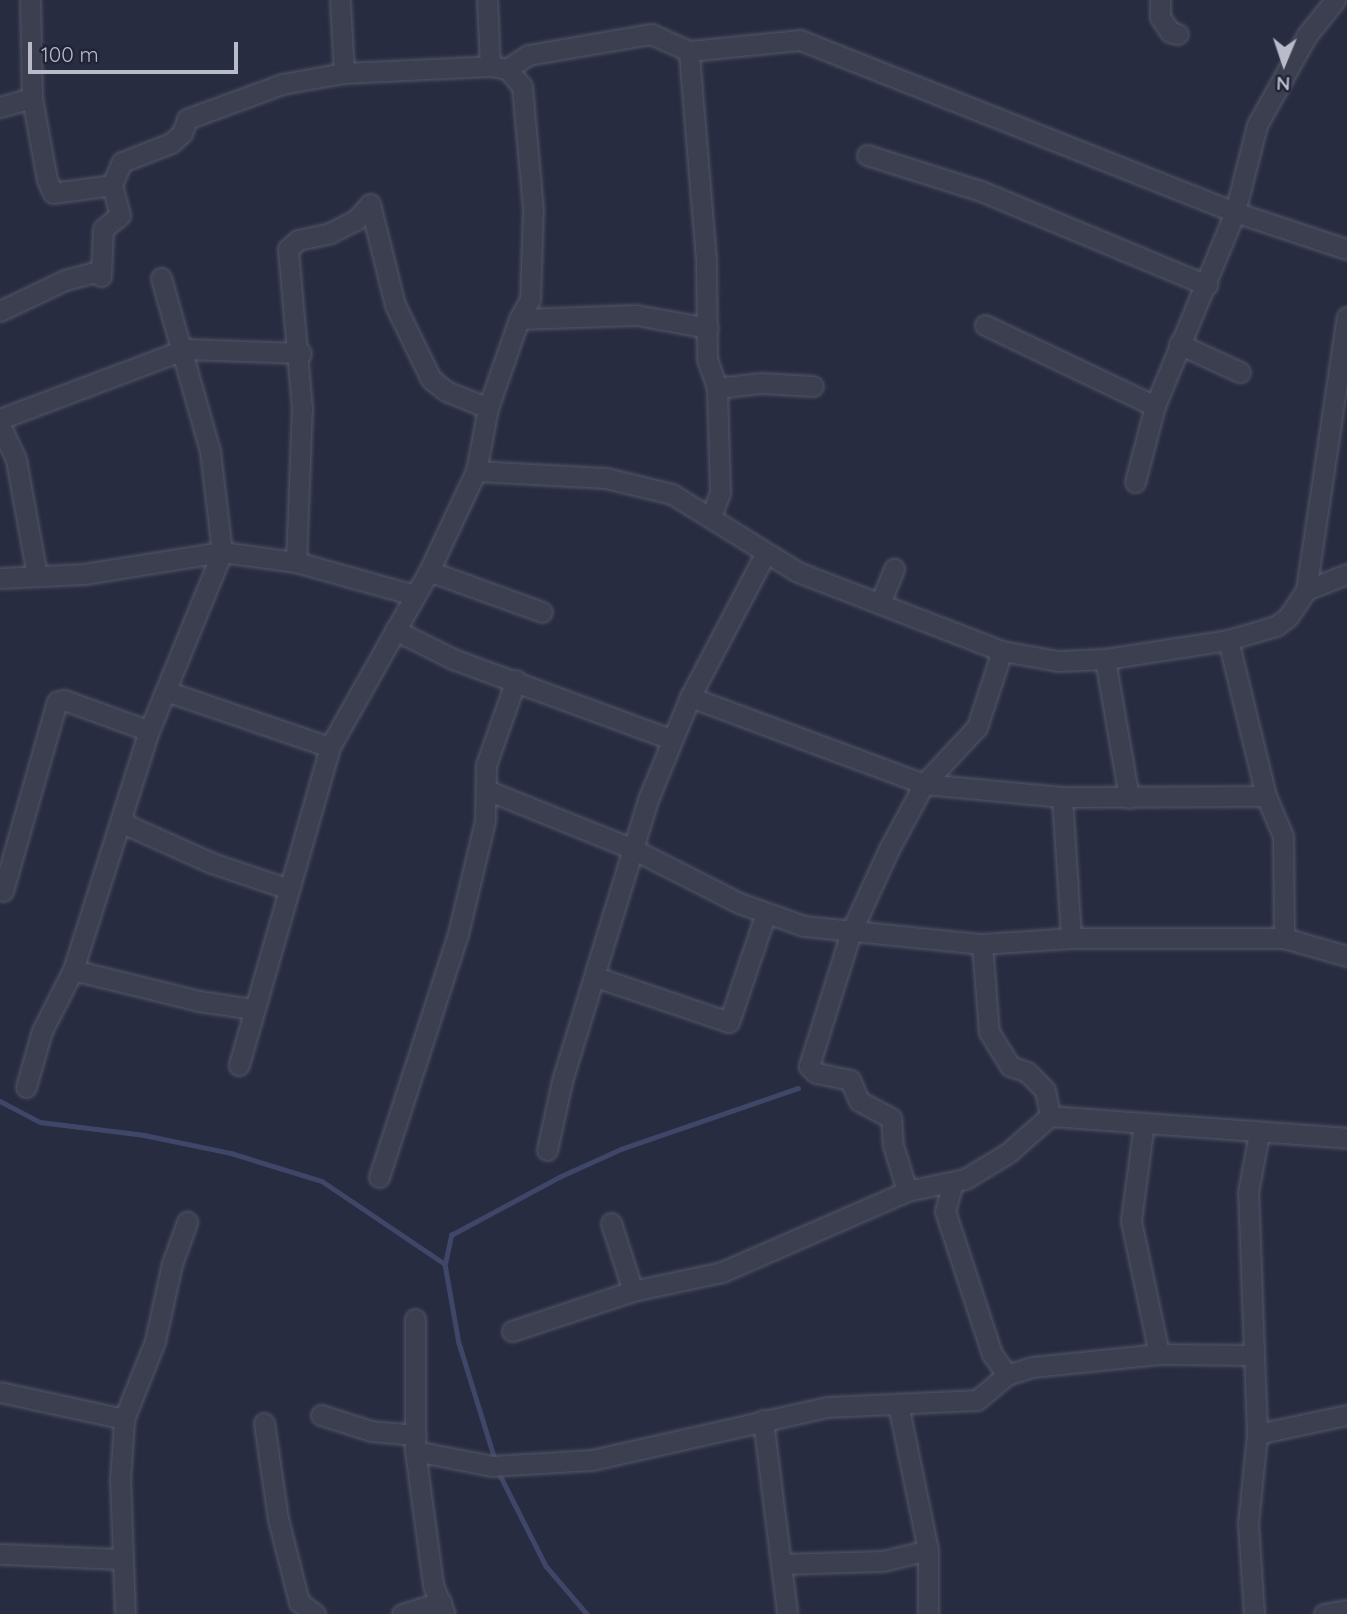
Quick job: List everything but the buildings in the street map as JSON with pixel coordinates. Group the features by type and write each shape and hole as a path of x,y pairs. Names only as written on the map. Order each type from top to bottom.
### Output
{"street":[{"path":"30,0 32,98 41,164 53,193 112,185"},
{"path":"340,0 344,73"},
{"path":"239,1065 286,888 330,747 429,571 476,471 488,408 519,319 530,299 533,209 522,86 499,68 487,0"},
{"path":"1160,0 1160,16 1170,32 1178,34"},
{"path":"1135,482 1155,406 1178,344 1207,285 1235,212 1257,125 1326,1"},
{"path":"0,311 65,280 95,272 101,276 103,229 120,215 112,185 122,162 171,143 182,133 187,119 282,84 344,73 499,68 528,55 651,34 690,51 800,40 1235,212 1347,252"},
{"path":"690,51 708,328 707,359 717,388 720,492 711,516"},
{"path":"0,107 32,98"},
{"path":"867,155 981,191 1207,285"},
{"path":"296,562 301,353 288,249 298,240 330,233 356,220 370,204 396,306 431,379 446,391 488,408"},
{"path":"26,1087 42,1031 73,970 149,731 222,552 210,451 185,349 161,278"},
{"path":"519,319 636,315 708,328"},
{"path":"476,471 606,478 672,494 711,516 765,554 799,572 881,601 910,618 1002,650 1058,661 1105,659 1228,640 1276,626 1288,617 1306,590 1347,317"},
{"path":"985,325 1155,406"},
{"path":"1178,344 1240,373"},
{"path":"0,419 185,349 301,353"},
{"path":"717,388 761,383 813,386"},
{"path":"0,425 16,460 37,575"},
{"path":"0,578 84,573 222,552 296,562 414,595"},
{"path":"547,1150 562,1081 633,849 671,739 765,554"},
{"path":"881,601 894,568"},
{"path":"429,571 542,612"},
{"path":"1306,590 1347,574"},
{"path":"395,630 453,659 671,739"},
{"path":"1228,640 1266,796 1283,836 1284,938"},
{"path":"907,1191 893,1145 891,1118 859,1101 850,1080 816,1073 809,1066 851,932 924,784 977,727 1002,650"},
{"path":"1105,659 1129,798"},
{"path":"379,1177 458,934 485,821 486,765 516,680"},
{"path":"166,691 330,747"},
{"path":"690,697 924,784 1062,797 1266,796"},
{"path":"3,891 57,702 64,700 149,731"},
{"path":"487,790 633,849 683,878 804,926 982,944 1071,938 1284,938 1347,956"},
{"path":"1062,797 1071,938"},
{"path":"123,819 127,825 212,863 286,888"},
{"path":"596,977 729,1022 766,913"},
{"path":"982,944 989,1032 1010,1066 1027,1072 1045,1090 1050,1116"},
{"path":"73,970 199,1001 253,1009"},
{"path":"512,1331 633,1291 722,1272 907,1191 953,1183 1008,1153 1050,1116 1259,1134 1347,1138"},
{"path":"1144,1123 1131,1221 1159,1354"},
{"path":"1254,1614 1248,1522 1257,1434 1248,1192 1259,1134"},
{"path":"953,1183 944,1211 992,1354 1007,1375"},
{"path":"125,1614 121,1559 124,1419 155,1341 172,1264 187,1222"},
{"path":"611,1223 633,1291"},
{"path":"402,1614 443,1608 433,1585 416,1443 415,1319"},
{"path":"321,1415 499,1465 592,1460 828,1407 977,1400 1007,1375 1032,1367 1159,1354 1252,1355"},
{"path":"0,1392 124,1419"},
{"path":"898,1404 928,1550 928,1614"},
{"path":"1257,1434 1347,1415"},
{"path":"763,1420 787,1614"},
{"path":"264,1423 278,1518 296,1608 315,1614"},
{"path":"782,1564 883,1561 928,1550"},
{"path":"0,1554 121,1559"},
{"path":"1324,1614 1347,1610"}],"waterway":[{"path":"445,1264 451,1235 559,1177 621,1149 798,1088"},
{"path":"0,1101 40,1122 144,1135 231,1153 322,1181 445,1264 459,1343 495,1459"},
{"path":"498,1471 546,1566 587,1614"}]}
